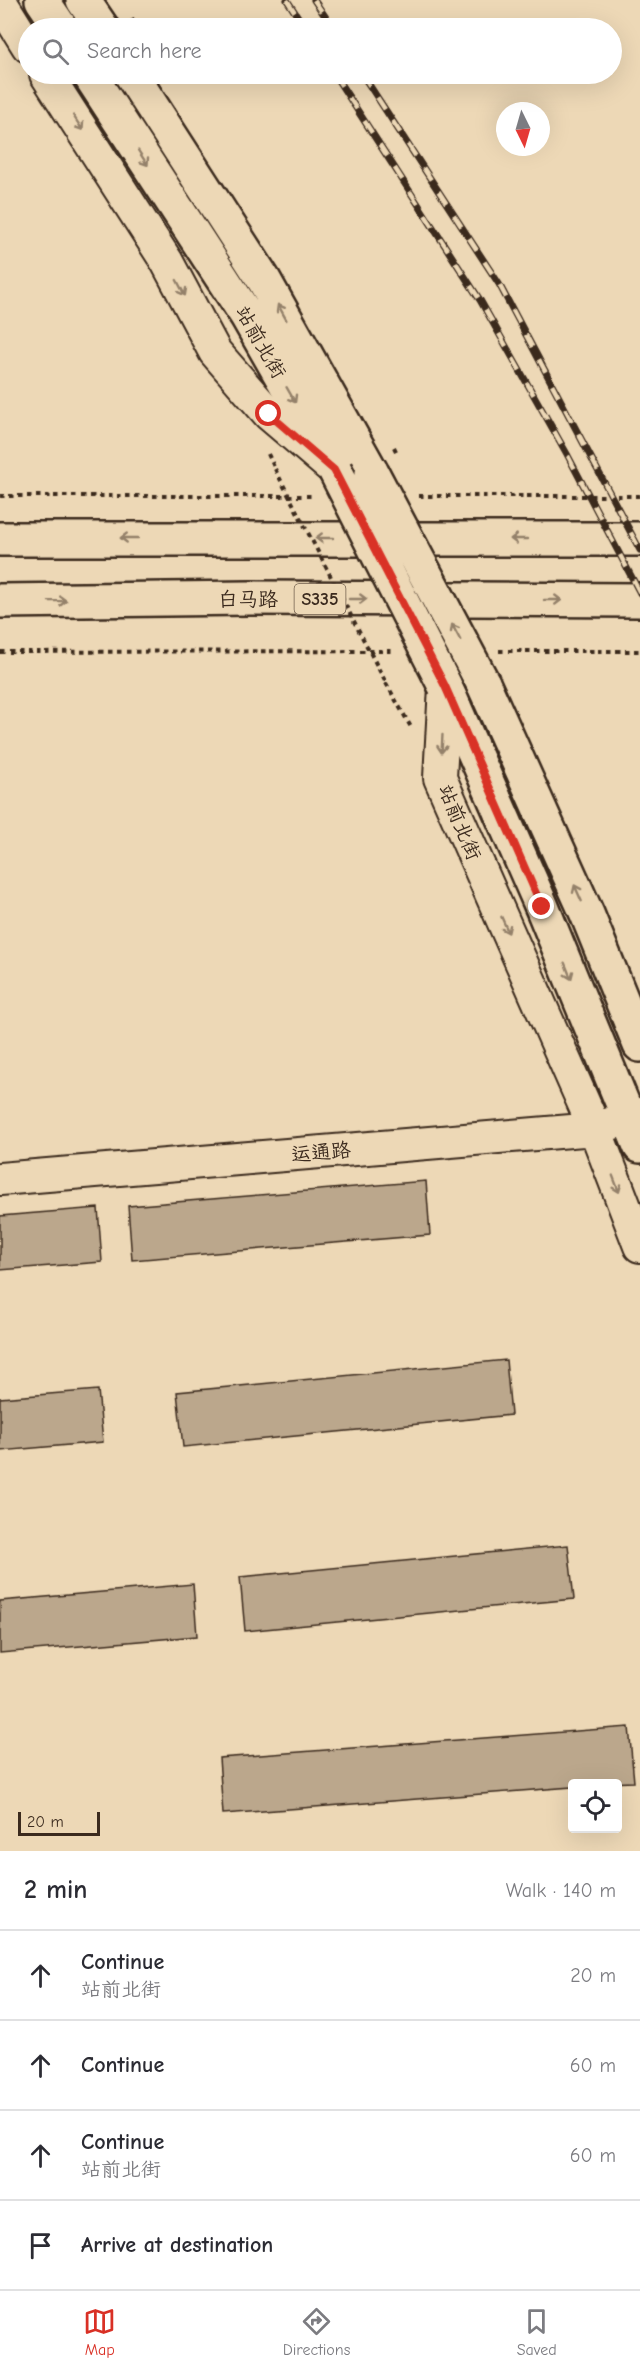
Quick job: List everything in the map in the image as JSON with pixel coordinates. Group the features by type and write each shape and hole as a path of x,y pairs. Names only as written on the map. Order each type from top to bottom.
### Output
{"main road":[{"path":"42,0 54,18"},
{"path":"84,0 96,18"},
{"name":"站前北街","path":"96,84 247,316 334,470"},
{"name":"站前北街","path":"137,84 264,280 372,473 483,683 587,914 640,1045"},
{"path":"334,470 445,686"},
{"path":"0,539 640,539"},
{"name":"白马路","path":"0,601 250,598 640,600"},
{"name":"站前北街","path":"445,686 636,1126"}],"street":[{"path":"0,1 18,30"},
{"name":"站前北街","path":"52,84 167,262 215,352 269,414 334,470"},
{"name":"站前北街","path":"445,686 440,778 595,1129 640,1246"},
{"name":"运通路","path":"0,1179 636,1126"}],"path":[{"path":"275,469 386,683"},
{"path":"0,652 401,651"},
{"path":"496,651 640,651"}],"building":[{"path":"426,1181 430,1235 132,1260 128,1206"},
{"path":"98,1208 102,1262 0,1270 0,1216"},
{"path":"506,1360 511,1415 183,1447 177,1392"},
{"path":"98,1390 103,1442 0,1451 0,1398"},
{"path":"568,1545 574,1599 245,1631 240,1577"},
{"path":"193,1584 197,1636 0,1653 0,1601"},
{"path":"629,1727 634,1782 622,1782 622,1779 568,1779 568,1787 223,1814 219,1758"}],"railway":[{"path":"287,0 299,18"},
{"path":"314,0 326,18"},
{"path":"340,84 480,300 567,454 640,593"},
{"path":"369,84 499,284 640,550"}],"route":[{"path":"269,414 334,470 445,686 542,907"}]}
